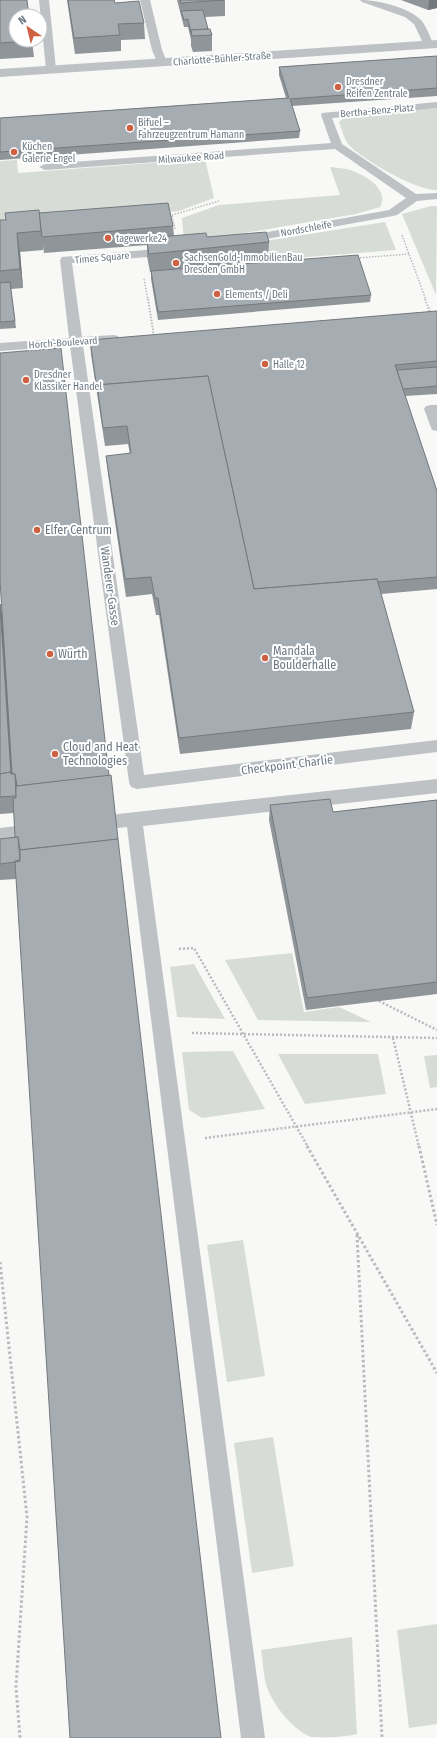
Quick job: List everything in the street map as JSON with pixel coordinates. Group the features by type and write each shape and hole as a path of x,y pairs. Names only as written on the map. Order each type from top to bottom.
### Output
{"street":[{"name":"Charlotte-Bühler-Straße","path":"2,74 50,69 433,44"}],"lane":[{"path":"44,0 50,69"},
{"path":"145,0 157,50 162,62"},
{"path":"365,0 409,15 418,23 433,44"},
{"name":"Bertha-Benz-Platz","path":"337,146 326,115 437,105"},
{"path":"337,146 414,198"},
{"name":"Milwaukee Road","path":"45,167 337,146"},
{"name":"Nordschleife","path":"232,242 392,213 414,198 437,196"},
{"name":"Times Square","path":"76,342 66,260 175,252"},
{"name":"Horch-Boulevard","path":"0,347 154,336"},
{"name":"Wanderer-Gasse","path":"76,342 137,782"},
{"path":"437,409 431,409 437,427"},
{"name":"Checkpoint Charlie","path":"137,782 437,746"},
{"path":"254,1738 161,1032 126,821 437,786"}],"path":[{"path":"164,216 172,216 219,201"},
{"path":"140,254 154,336"},
{"path":"354,258 409,254 430,312"},
{"path":"194,948 437,1373"},
{"path":"379,1001 437,1030"},
{"path":"161,1032 437,1038"},
{"path":"393,1038 437,1225"},
{"path":"176,1141 437,1109"},
{"path":"357,1234 382,1738"},
{"path":"0,1262 27,1517 16,1687 20,1738"}],"shaded area":[{"path":"437,108 437,190 417,186 379,167 367,159 348,144 343,135 339,122 348,115"},
{"path":"205,159 214,198 179,211 122,217 0,240 0,161 17,160 18,173"},
{"path":"330,167 350,170 369,179 382,194 380,207 356,214 204,240 184,242 182,218 219,205 340,195"},
{"path":"431,206 437,206 436,295 402,214"},
{"path":"385,222 396,250 271,260 267,248 208,250"},
{"path":"292,953 304,1012 339,1007 371,1022 258,1020 225,960"},
{"path":"194,964 225,1019 177,1017 170,967"},
{"path":"233,1051 265,1109 202,1118 189,1110 182,1052"},
{"path":"278,1054 378,1054 386,1094 305,1104"},
{"path":"437,1055 437,1087 430,1088 424,1056"},
{"path":"243,1240 265,1376 227,1382 207,1245"},
{"path":"273,1437 294,1566 252,1573 234,1443"},
{"path":"437,1624 437,1724 409,1728 397,1630"},
{"path":"352,1637 357,1734 334,1737 311,1737 290,1722 273,1699 265,1680 261,1650"}],"building":[{"path":"0,0 27,0 28,8 8,8 8,42 0,43"},
{"path":"68,0 114,0 115,3 139,1 144,23 118,24 120,35 74,38"},
{"path":"180,0 224,0 181,3"},
{"path":"203,10 208,29 191,30 191,33 188,19 184,20 181,11"},
{"path":"210,29 212,35 192,36 191,30"},
{"path":"437,56 437,88 290,99 300,131 0,152 0,118 289,98 279,67"},
{"path":"168,203 173,226 42,237 39,213"},
{"path":"39,210 41,231 17,233 20,269 0,271 0,220 6,220 5,213"},
{"path":"266,232 269,242 149,254 146,238 206,233 207,237"},
{"path":"358,255 371,295 158,312 151,271"},
{"path":"10,282 15,321 0,322 0,283"},
{"path":"437,311 437,361 395,365 437,491 437,577 378,582 377,579 254,589 208,376 97,385 97,390 90,340"},
{"path":"61,348 109,776 17,786 15,774 12,774 0,580 0,353"},
{"path":"437,367 437,386 403,389 397,370"},
{"path":"208,376 254,589 377,579 414,712 179,738 158,598 155,598 151,577 125,579 106,456 131,453 127,426 103,428 97,385"},
{"path":"0,604 11,774 10,772 0,774"},
{"path":"10,772 11,774 15,774 16,796 0,797 0,774"},
{"path":"111,775 118,839 20,850 18,837 15,837 13,798 16,798 16,786"},
{"path":"330,799 333,812 437,800 437,982 307,998 270,805"},
{"path":"18,837 20,860 0,864 0,839"},
{"path":"118,839 221,1738 70,1738 15,862 20,861 20,850"}],"place":[{"name":"Dresdner Reifen Zentrale","path":"338,87"},
{"name":"Bifuel – Fahrzeugzentrum Hamann","path":"130,128"},
{"name":"Küchen Galerie Engel","path":"14,152"},
{"name":"tagewerke24","path":"108,238"},
{"name":"SachsenGold-ImmobilienBau Dresden GmbH","path":"176,263"},
{"name":"Elements / Deli","path":"217,294"},
{"name":"Halle 12","path":"265,364"},
{"name":"Dresdner Klassiker Handel","path":"26,380"},
{"name":"Elfer Centrum","path":"37,530"},
{"name":"Würth","path":"50,654"},
{"name":"Mandala Boulderhalle","path":"265,658"},
{"name":"Cloud and Heat Technologies","path":"55,754"}]}
